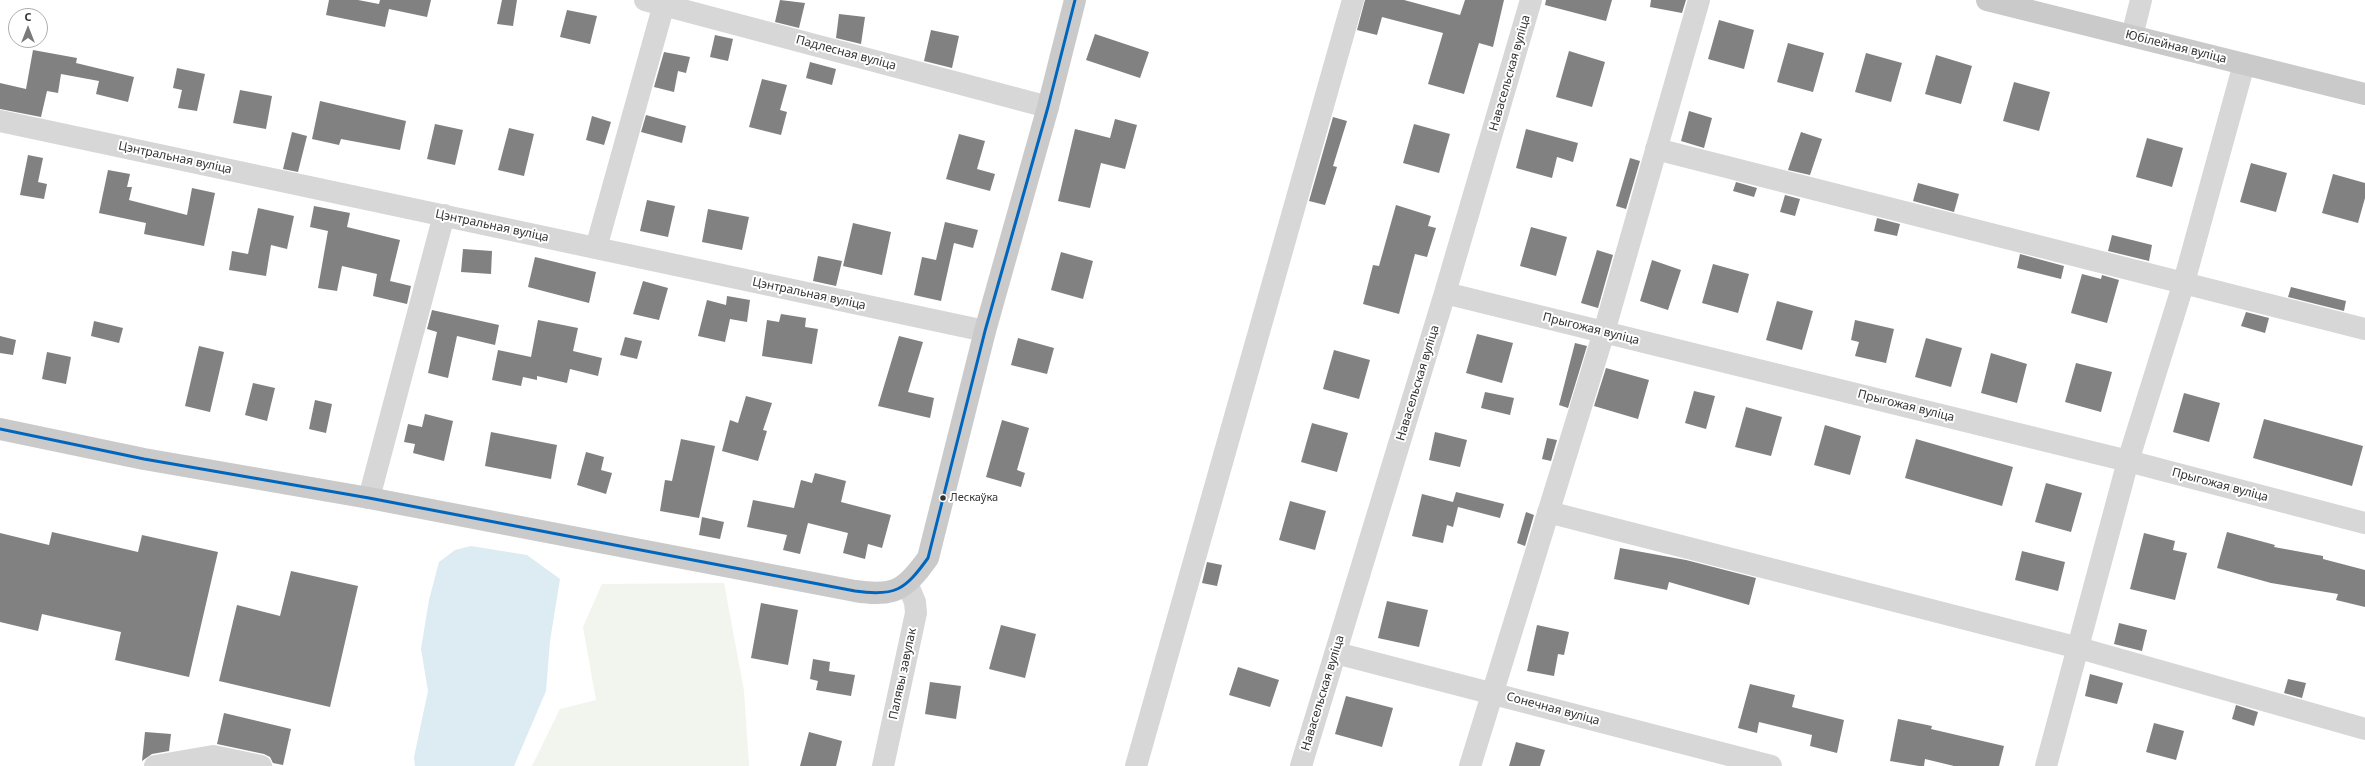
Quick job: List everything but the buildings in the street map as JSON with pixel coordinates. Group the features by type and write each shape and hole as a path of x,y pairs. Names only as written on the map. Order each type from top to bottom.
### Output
{"main road":[{"path":"0,429 144,459 369,498 862,592 877,594 899,589 913,578 928,558 985,331 1048,107 1075,0"},
{"name":"Юбілейная вуліца","path":"1986,0 2365,94"}],"street":[{"path":"1136,766 1353,0"},
{"name":"Навасельская вуліца","path":"1301,766 1445,293 1531,0"},
{"path":"1470,766 1491,693 1604,332 1699,0"},
{"path":"2132,36 2141,0"},
{"name":"Падлесная вуліца","path":"654,2 1048,107"},
{"path":"596,248 654,2"},
{"path":"2046,766 2079,648 2128,461 2184,282 2244,64"},
{"name":"Цэнтральная вуліца","path":"0,121 985,331"},
{"path":"1656,149 2365,329"},
{"path":"369,498 444,216"},
{"name":"Прыгожая вуліца","path":"1445,293 2128,461 2365,523"},
{"path":"1548,512 2079,648 2365,729"},
{"name":"Палявы завулак","path":"883,766 916,613 915,602 907,583"},
{"name":"Сонечная вуліца","path":"1336,653 1771,766"},
{"path":"155,766 213,756 261,766"}],"shaded area":[{"path":"471,546 527,555 560,579 550,641 546,691 514,766 415,766 414,757 428,691 421,649 429,600 439,562 455,550"},
{"path":"724,583 744,691 749,766 532,766 560,709 596,700 583,627 602,584"}],"transit line":[{"path":"0,429 144,459 369,498 855,591 880,593 898,589 913,578 928,558 985,331 1048,107 1075,0"}],"place":[{"name":"Лескаўка","path":"943,498"}]}
